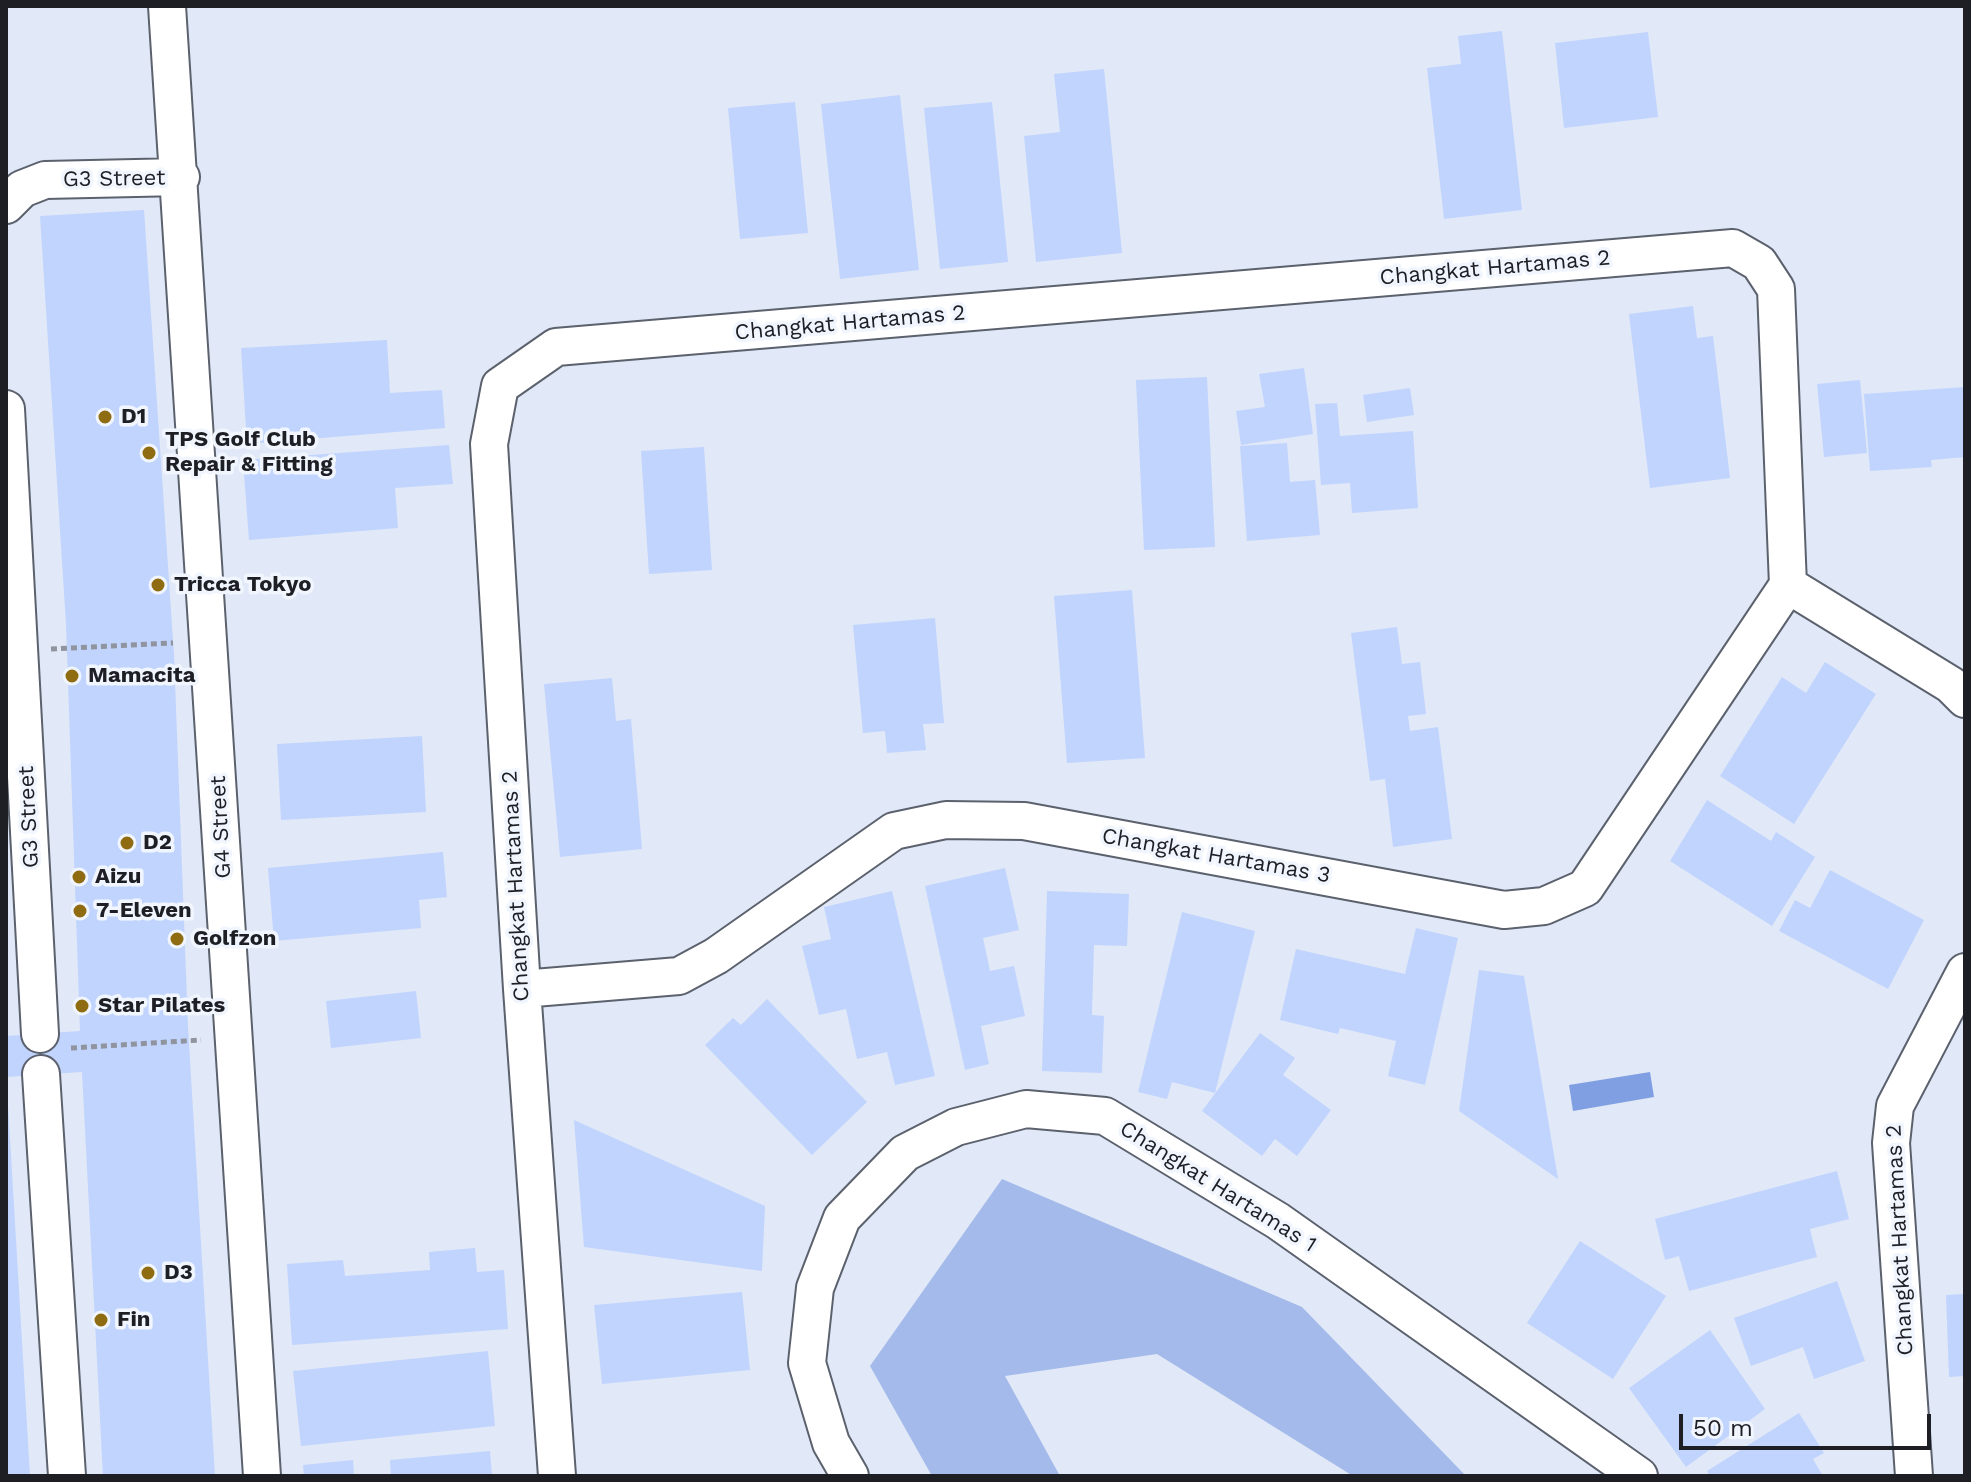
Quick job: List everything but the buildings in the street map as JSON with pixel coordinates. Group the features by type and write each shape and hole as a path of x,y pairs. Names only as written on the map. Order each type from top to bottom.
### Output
{"street":[{"name":"G4 Street","path":"164,13 181,177 262,1476"},
{"name":"G3 Street","path":"6,205 22,189 45,180 181,177"},
{"name":"Changkat Hartamas 2","path":"557,1476 522,989 489,444 500,386 556,347 1733,248 1759,263 1776,289 1788,585"},
{"name":"G3 Street","path":"6,409 40,1034"},
{"path":"1788,585 1951,685 1965,699"},
{"name":"Changkat Hartamas 3","path":"522,989 679,976 716,956 894,831 946,820 1024,821 1504,910 1544,906 1585,888 1788,585"},
{"name":"Changkat Hartamas 2","path":"1914,1476 1891,1143 1895,1106 1965,972"},
{"path":"41,1074 67,1476"},
{"name":"Changkat Hartamas 1","path":"850,1476 831,1443 807,1363 815,1288 842,1218 905,1153 956,1127 1026,1109 1105,1116 1278,1221 1639,1476"}],"path":[{"path":"76,648 161,644"},
{"path":"77,1048 182,1041"}],"shaded area":[{"path":"1650,1072 1654,1097 1573,1111 1569,1085"},
{"path":"1002,1179 1302,1307 1466,1476 1353,1476 1157,1354 1005,1376 1060,1476 932,1476 870,1366"}],"place":[{"name":"D1","path":"105,417"},
{"name":"TPS Golf Club Repair & Fitting","path":"149,453"},
{"name":"Tricca Tokyo","path":"158,585"},
{"name":"Mamacita","path":"72,676"},
{"name":"D2","path":"127,843"},
{"name":"Aizu","path":"79,877"},
{"name":"7-Eleven","path":"80,911"},
{"name":"Golfzon","path":"177,939"},
{"name":"Star Pilates","path":"82,1006"},
{"name":"D3","path":"148,1273"},
{"name":"Fin","path":"101,1320"}]}
